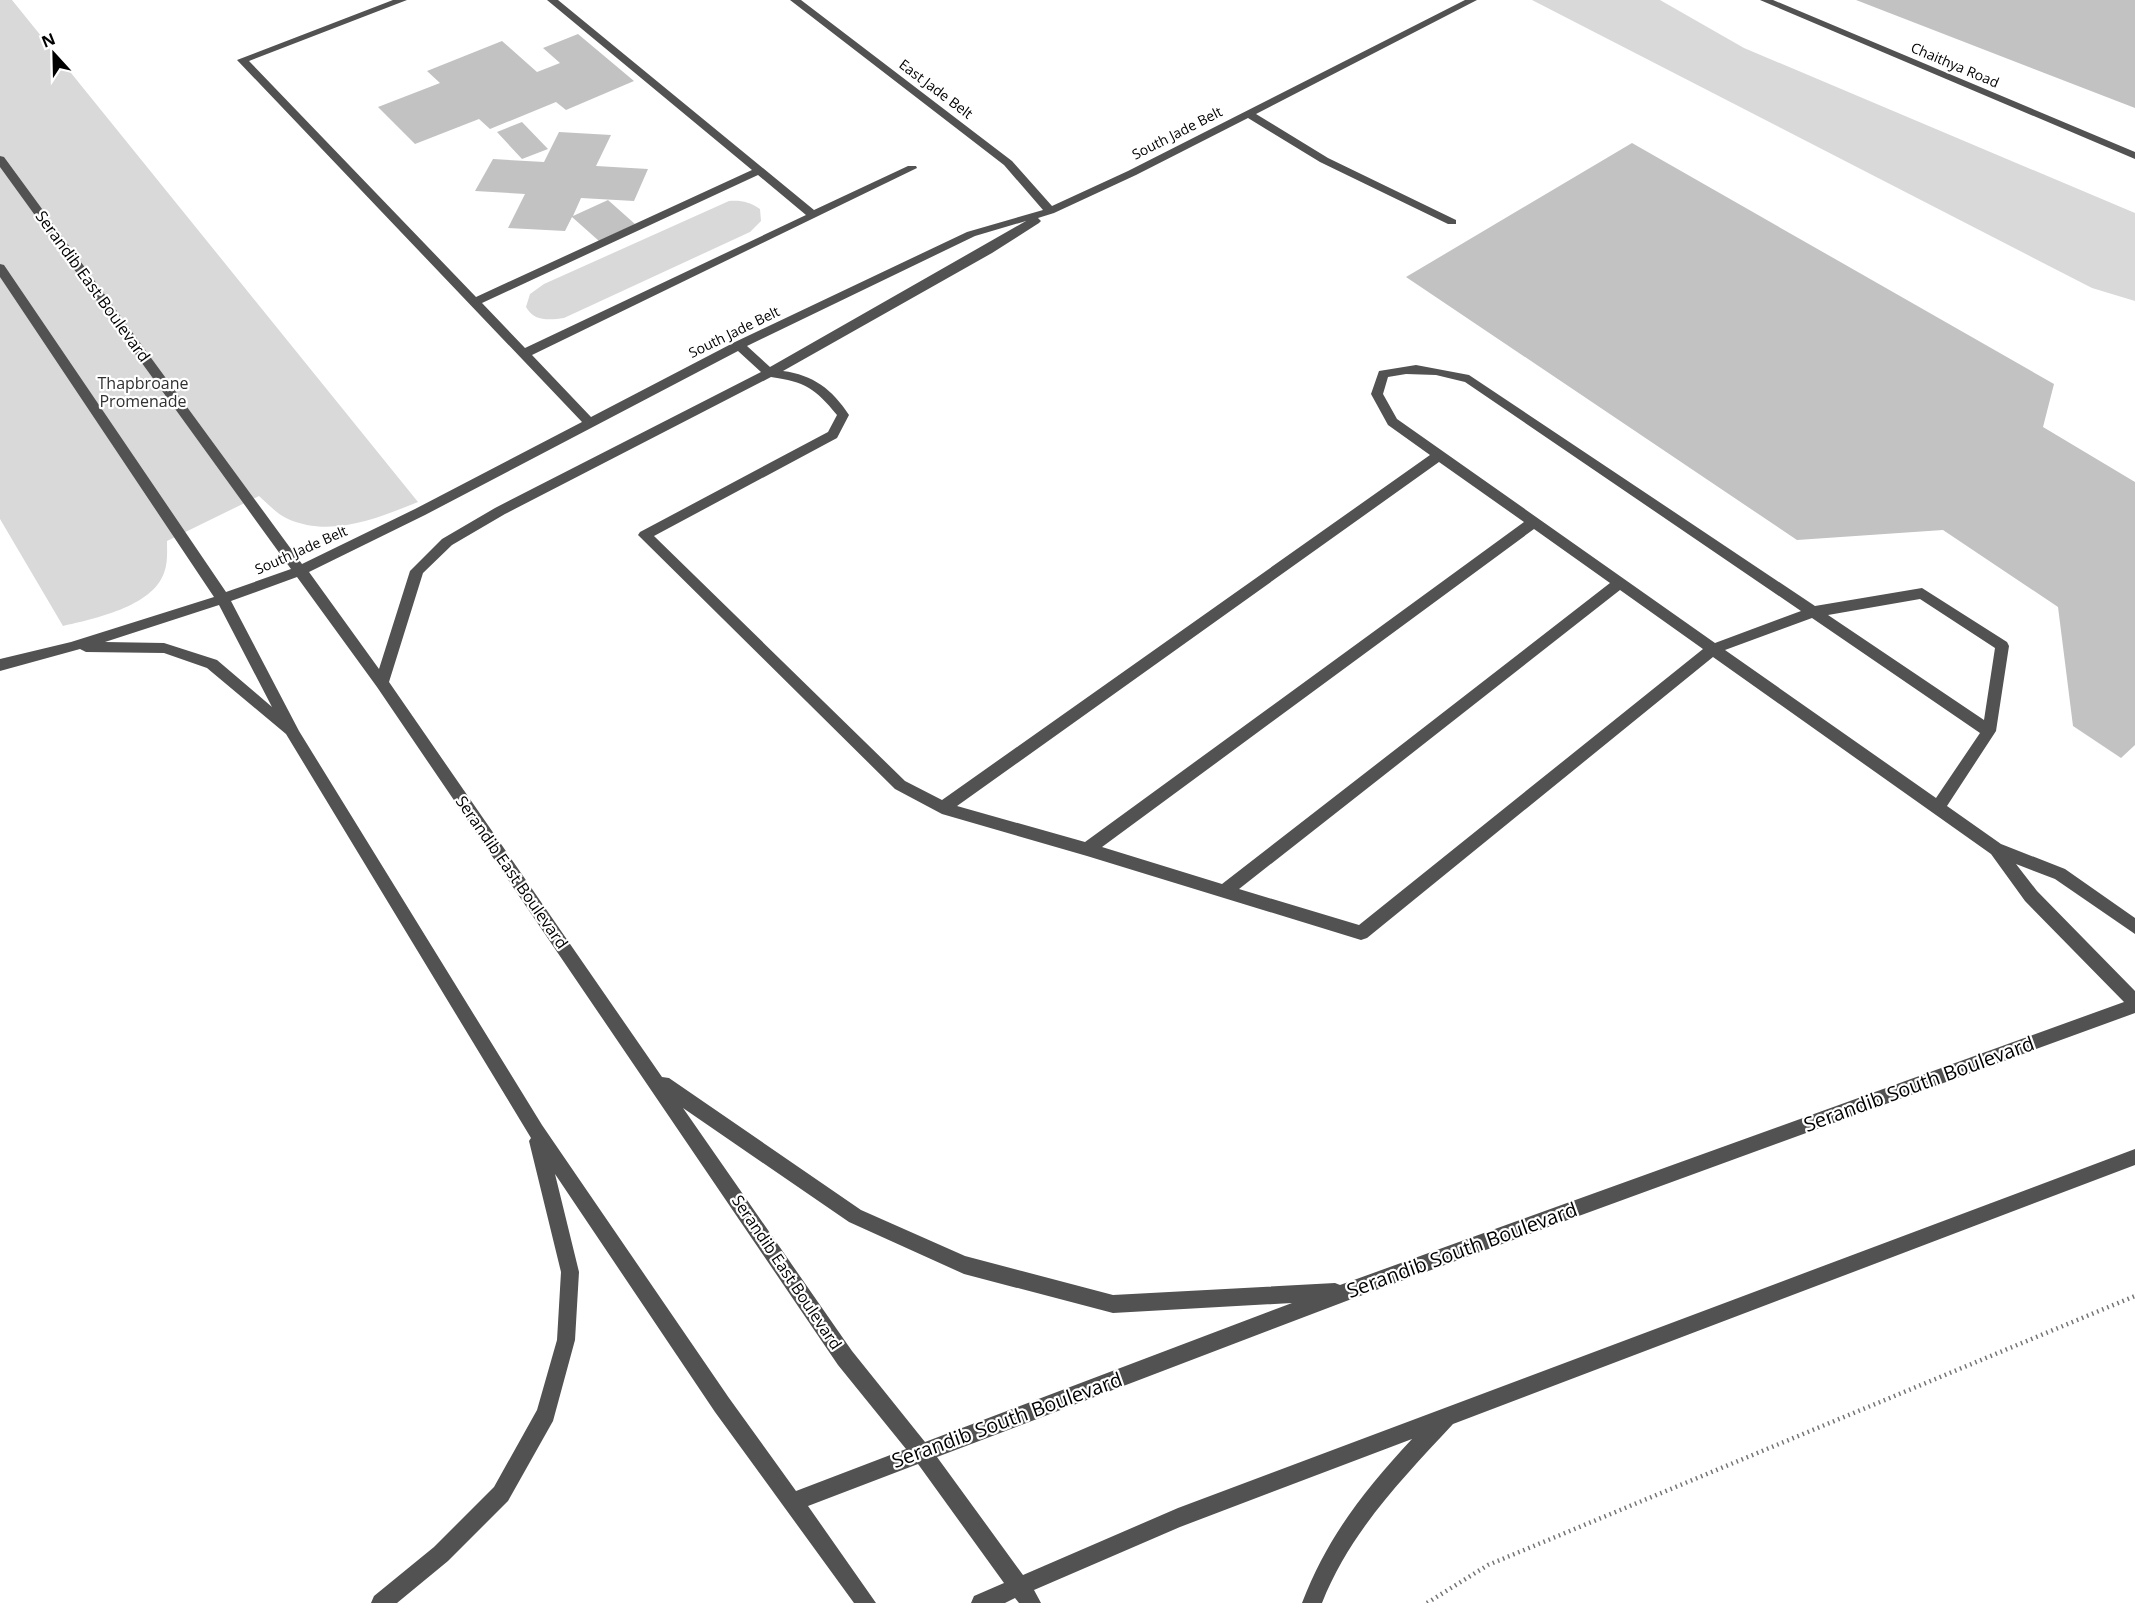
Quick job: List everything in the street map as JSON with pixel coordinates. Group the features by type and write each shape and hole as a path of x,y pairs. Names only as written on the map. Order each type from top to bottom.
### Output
{"street":[{"path":"402,0 242,60 589,422"},
{"path":"552,0 813,215"},
{"name":"East Jade Belt","path":"795,0 1008,163 1050,211"},
{"name":"South Jade Belt","path":"0,665 71,647 223,599 299,571 420,512 739,345 971,234 1050,211 1249,114 1472,0"},
{"name":"Chaithya Road","path":"1765,0 2135,156"},
{"path":"1249,114 1324,160 1452,222"},
{"name":"Serandib East Boulevard","path":"0,159 382,683 845,1358 921,1452 1025,1595"},
{"path":"524,354 912,168"},
{"path":"474,302 759,171"},
{"path":"382,683 417,571 447,542 500,511 769,373 988,250 1050,211"},
{"path":"0,268 223,599 294,735 536,1131 722,1405 866,1603"},
{"path":"739,345 769,373 800,376 823,390 843,415 833,435 645,535 900,785 942,808 1087,849 1360,933 1713,649 1813,612 1922,593 2002,646 1989,731 1938,808"},
{"path":"1989,731 1469,379 1436,370 1408,368 1383,374 1377,394 1392,422 1996,849 2061,874 2135,927"},
{"path":"942,808 982,782 1440,455"},
{"path":"1087,849 1533,522"},
{"path":"1223,892 1620,583"},
{"path":"71,647 164,648 212,664 294,735"},
{"path":"1996,849 2031,896 2135,1004"},
{"name":"Serandib South Boulevard","path":"793,1502 1349,1291 2135,1004"},
{"path":"655,1079 855,1216 964,1266 1113,1304 1349,1291"},
{"path":"381,1603 441,1554 501,1494 546,1414 566,1340 570,1272 536,1131"},
{"path":"981,1603 1025,1595 1178,1518 2135,1157"},
{"path":"1312,1603 1321,1577 1371,1497 1448,1415"}],"path":[{"path":"1427,1603 1488,1565 2135,1296"}],"green space":[{"name":"Thapbroane Promenade","path":"0,0 12,0 418,502 354,524 321,527 288,519 276,512 259,496 167,541 167,561 164,573 157,585 135,603 90,620 63,626 0,519"},
{"path":"1532,0 1660,0 1744,48 2135,213 2135,301 2092,288"},
{"path":"729,201 745,202 760,209 761,221 750,232 564,318 538,318 526,307 530,294 544,284"}],"building":[{"path":"1856,0 2135,0 2135,108"},
{"path":"578,34 634,81 566,110 556,102 490,129 479,119 415,144 378,107 440,83 427,71 502,41 537,72 560,63 543,48"},
{"path":"522,122 548,149 522,159 497,132"},
{"path":"559,132 611,135 596,166 648,169 634,201 581,198 573,216 608,200 635,224 599,241 572,217 565,231 508,228 525,194 475,191 493,159 544,162"},
{"path":"1632,143 2054,384 2043,427 2135,482 2135,745 2121,758 2073,726 2058,607 1943,530 1797,540 1406,277"}]}
